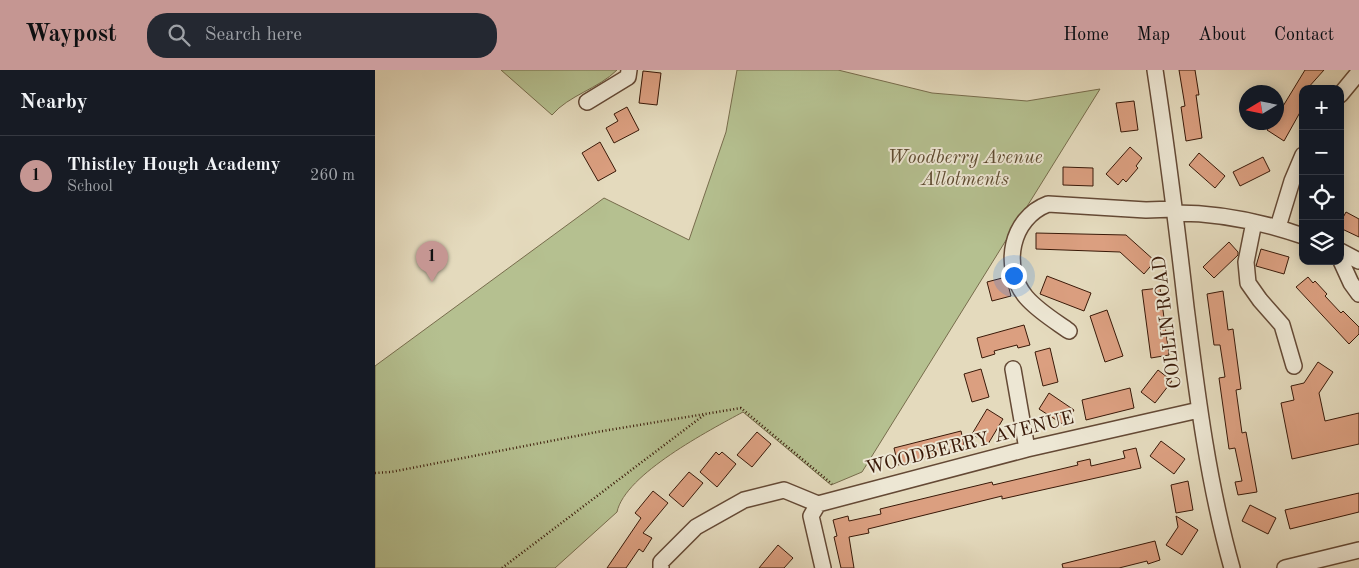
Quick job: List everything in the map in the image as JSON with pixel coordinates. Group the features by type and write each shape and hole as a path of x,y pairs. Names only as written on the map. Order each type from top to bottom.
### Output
{"street":[{"path":"587,102 628,77 629,70"},
{"name":"COLLIN ROAD","path":"1155,70 1175,211 1199,410 1223,537 1232,568"},
{"path":"1344,90 1359,72"},
{"path":"1278,227 1299,164"},
{"path":"1069,331 1027,298 1016,283 1011,264 1017,234 1036,208 1048,204 1206,213 1278,227 1299,235"},
{"path":"1254,222 1246,262 1248,283 1282,325 1294,366"},
{"path":"1344,253 1359,261"},
{"path":"1343,265 1351,283 1359,294"},
{"path":"1013,369 1027,449"},
{"name":"WOODBERRY AVENUE","path":"818,504 1027,449 1199,410"},
{"path":"661,568 661,562 696,527 744,500 784,490 818,504 811,516 823,568"},
{"path":"1285,568 1359,550"}],"path":[{"path":"375,473 391,472 597,432 741,408 847,496"},
{"path":"502,568 706,414"}],"green space":[{"path":"501,70 617,70 609,77 567,102 552,115"},
{"name":"Woodberry Avenue Allotments","path":"737,70 838,70 932,93 1027,101 1100,89 862,472 831,485 743,412 671,454 652,468 635,483 623,498 617,512 555,568 375,568 375,366 604,198 689,240 726,132"}],"building":[{"path":"1179,70 1195,70 1199,95 1196,95 1202,138 1186,141 1181,107 1185,106"},
{"path":"1305,70 1324,70 1311,85 1299,85 1299,114 1284,141 1267,130 1284,130 1284,104"},
{"path":"643,71 661,73 657,105 639,103"},
{"path":"1134,101 1138,130 1121,132 1116,103"},
{"path":"627,107 639,130 614,143 606,128 618,121 614,114"},
{"path":"600,142 616,171 598,181 582,153"},
{"path":"1130,147 1142,158 1136,166 1138,168 1126,182 1123,179 1118,185 1106,174"},
{"path":"1199,153 1225,176 1215,188 1189,165"},
{"path":"1263,157 1270,171 1240,186 1233,172"},
{"path":"1063,167 1093,168 1093,186 1063,185"},
{"path":"1346,212 1359,219 1359,237 1344,230 1344,216"},
{"path":"1036,233 1126,235 1155,261 1144,274 1120,252 1036,249"},
{"path":"1229,242 1238,252 1238,255 1214,278 1203,267"},
{"path":"1261,249 1289,257 1284,274 1256,266"},
{"path":"1047,276 1091,293 1084,311 1040,294"},
{"path":"1006,277 1011,296 992,301 987,282"},
{"path":"1308,277 1313,283 1315,281 1327,294 1325,296 1341,313 1343,311 1359,327 1359,334 1349,344 1296,287"},
{"path":"1160,288 1169,355 1151,358 1142,290"},
{"path":"1223,291 1228,330 1233,329 1241,389 1236,390 1242,433 1246,432 1257,492 1238,495 1235,482 1242,481 1235,448 1229,449 1219,378 1225,377 1220,345 1214,345 1207,294"},
{"path":"1107,310 1123,356 1105,362 1090,316"},
{"path":"1024,325 1030,345 1018,348 1017,345 994,351 995,354 982,358 977,338"},
{"path":"1050,348 1058,382 1043,386 1035,352"},
{"path":"1318,362 1333,372 1319,393 1325,421 1359,413 1359,444 1292,459 1281,403 1294,400 1291,386 1304,383"},
{"path":"981,369 989,397 972,402 964,374"},
{"path":"1158,370 1172,381 1155,403 1141,392"},
{"path":"1130,388 1134,408 1086,420 1082,400"},
{"path":"1049,393 1074,410 1064,425 1039,409"},
{"path":"987,409 1003,419 988,444 972,434"},
{"path":"961,431 965,449 898,465 894,448"},
{"path":"757,432 771,444 752,467 737,455"},
{"path":"1161,441 1185,459 1174,474 1150,456"},
{"path":"1136,448 1141,468 1002,499 1002,496 868,529 869,533 849,537 854,568 841,568 834,537 837,536 833,520 848,516 849,521 881,514 880,509 992,482 993,485 1078,465 1077,462 1090,459 1091,466 1125,458 1123,451"},
{"path":"716,452 719,455 722,452 736,464 717,487 700,472"},
{"path":"689,472 703,483 683,507 669,495"},
{"path":"1188,481 1193,510 1176,513 1171,485"},
{"path":"653,491 668,503 643,533 652,538 643,552 639,549 626,568 607,568 641,518 635,513"},
{"path":"1359,493 1359,512 1290,529 1285,510"},
{"path":"1250,505 1276,518 1268,534 1242,521"},
{"path":"1176,516 1198,530 1182,555 1166,545 1178,527"},
{"path":"1155,541 1160,560 1148,564 1147,561 1119,568 1063,568 1062,564"},
{"path":"778,545 793,558 784,568 759,568"}],"place":[{"name":"Thistley Hough Academy","path":"432,282"}]}
